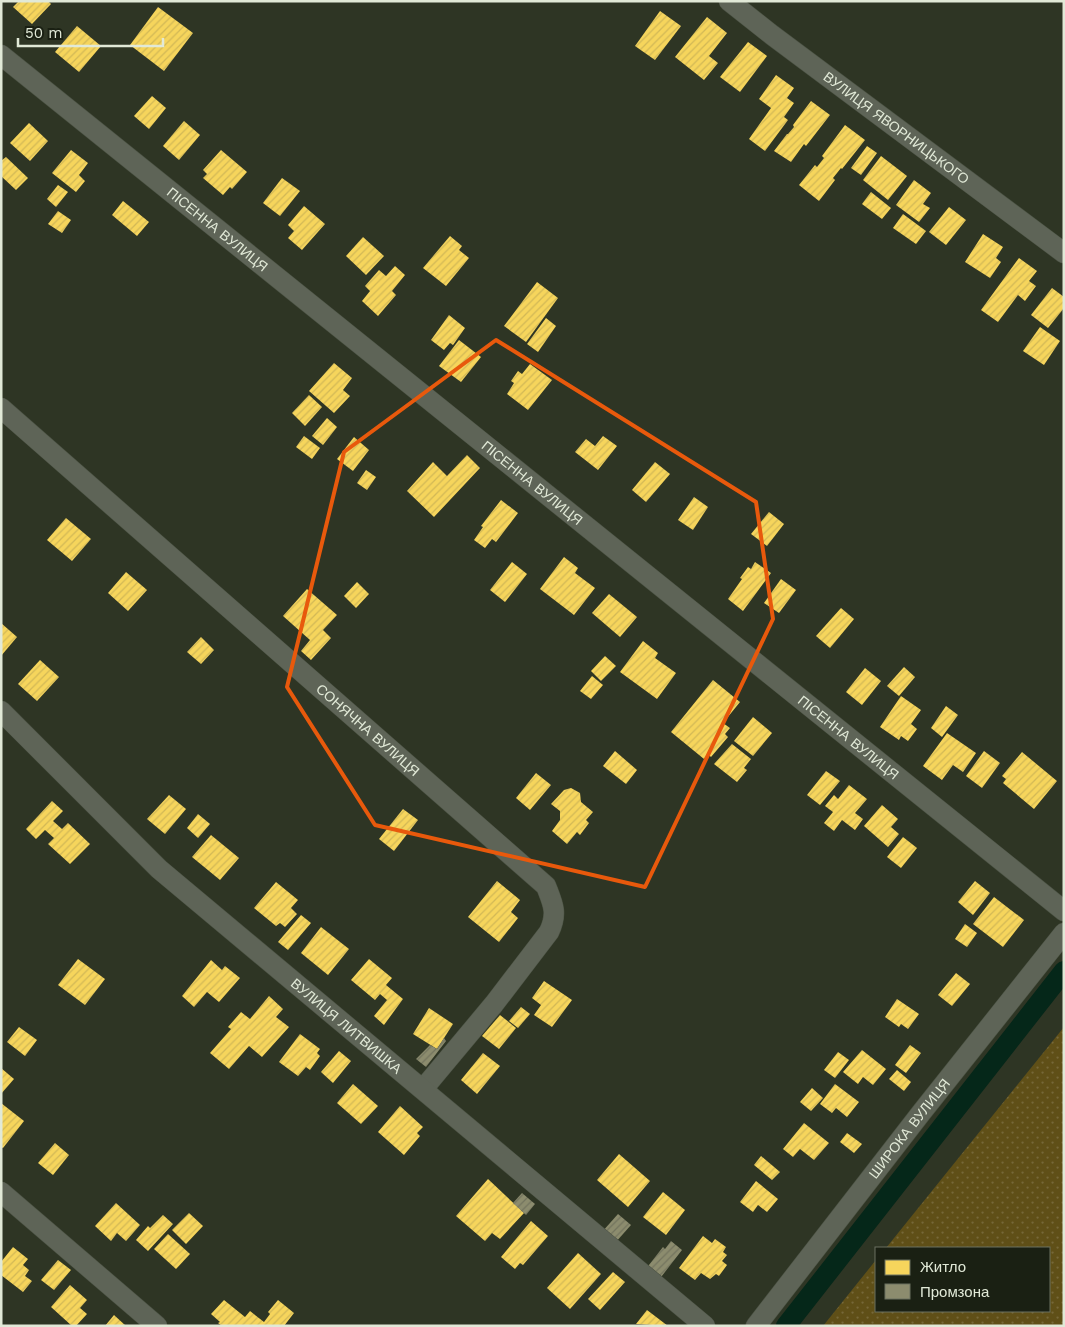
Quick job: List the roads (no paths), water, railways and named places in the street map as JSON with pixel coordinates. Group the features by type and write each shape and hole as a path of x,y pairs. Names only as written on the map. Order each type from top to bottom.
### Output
{"street":[{"name":"ВУЛИЦЯ ЯВОРНИЦЬКОГО","path":"730,1 772,35 1064,253"},
{"name":"ПІСЕННА ВУЛИЦЯ","path":"1,55 1064,911"},
{"name":"СОНЯЧНА ВУЛИЦЯ","path":"1,408 546,886 554,906 554,920 549,932 494,1004 423,1089"},
{"name":"ВУЛИЦЯ ЛИТВИШКА","path":"1,711 159,869 705,1326"},
{"name":"ШИРОКА ВУЛИЦЯ","path":"756,1326 921,1113 1064,933"},
{"path":"1,1192 157,1326"}],"waterway":[{"path":"786,1326 1064,971"}]}
